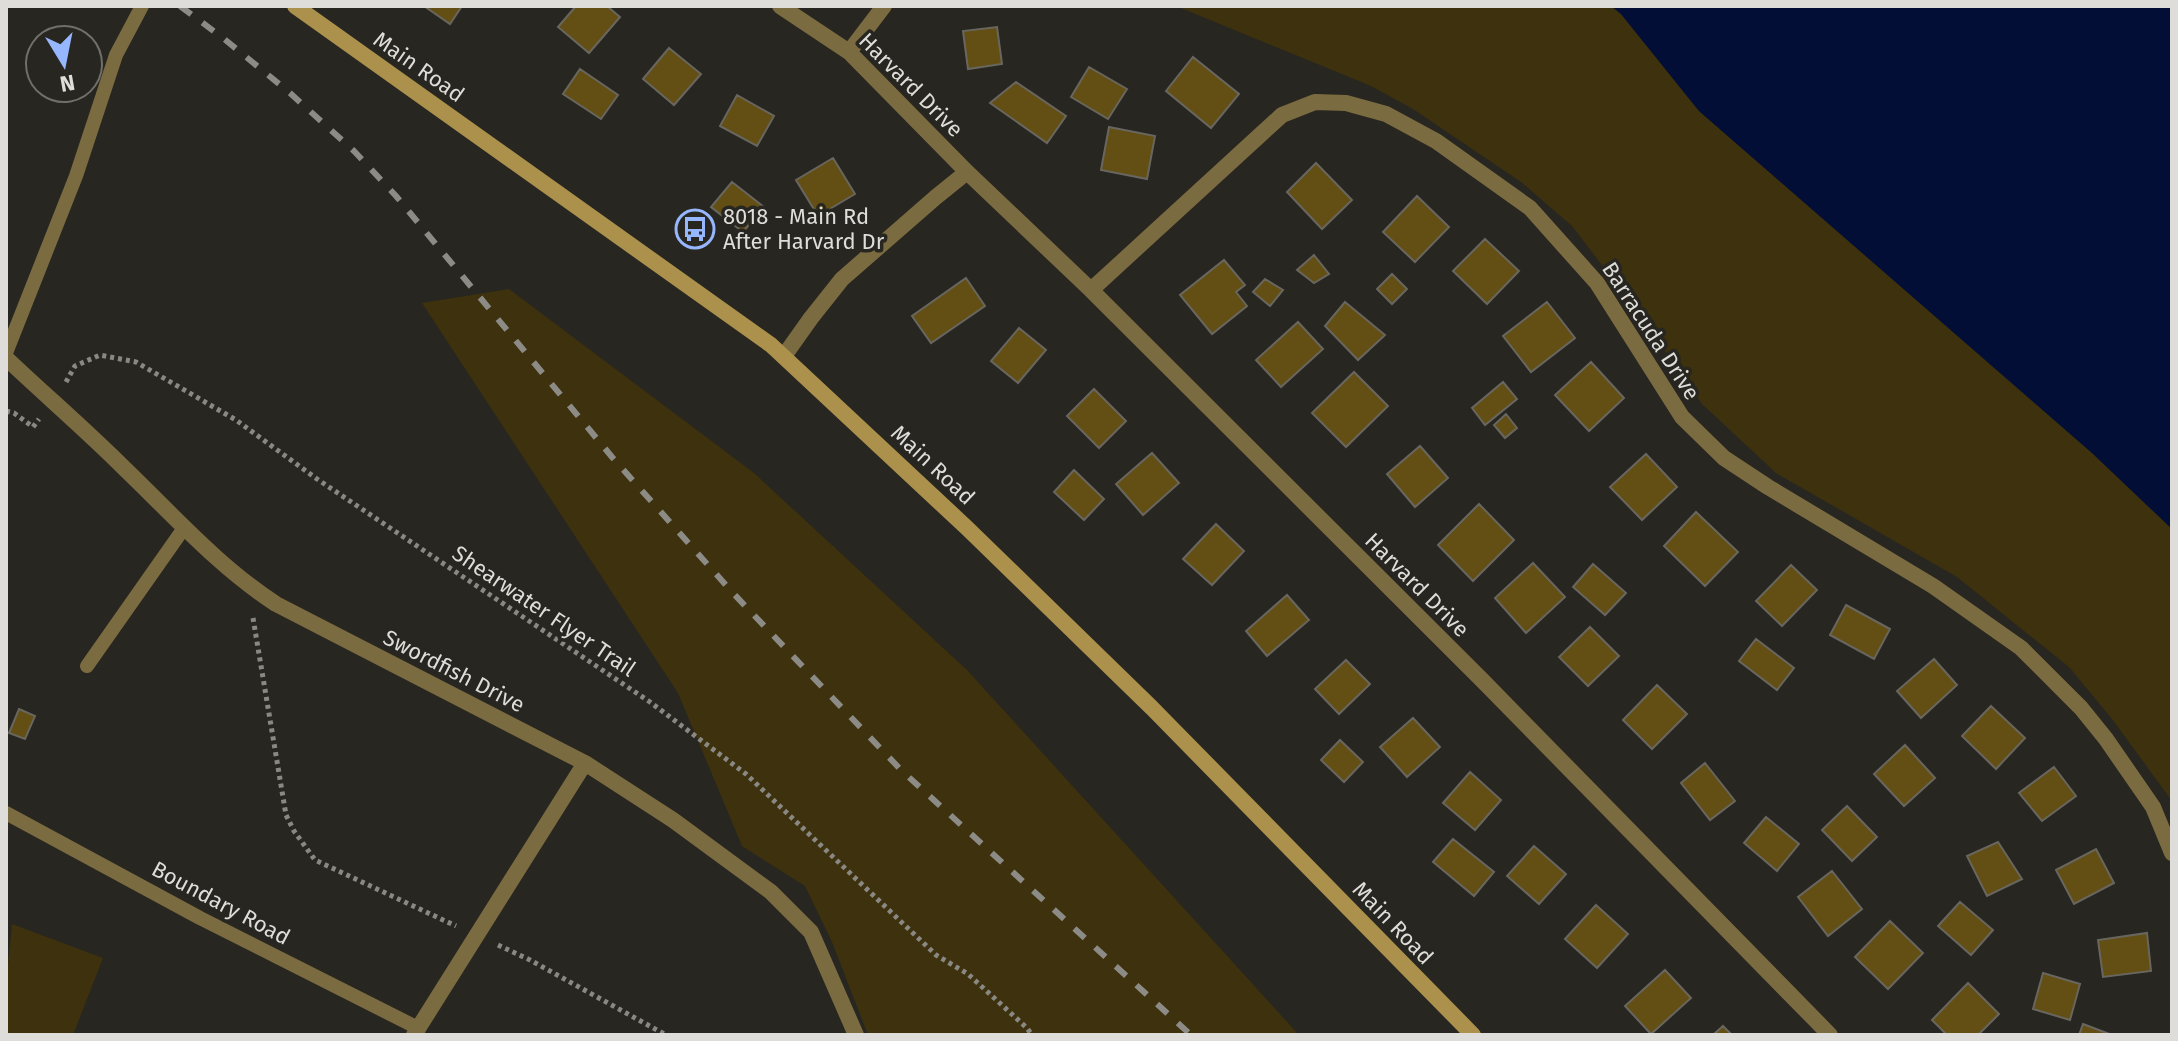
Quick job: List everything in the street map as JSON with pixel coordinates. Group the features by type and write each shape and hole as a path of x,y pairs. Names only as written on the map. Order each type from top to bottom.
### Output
{"main road":[{"name":"Main Road","path":"295,6 784,356 1152,708 1473,1035"}],"street":[{"name":"Harvard Drive","path":"780,6 849,52 1482,680 1830,1035"},
{"path":"849,52 884,6"},
{"name":"Barracuda Drive","path":"1091,290 1282,115 1315,102 1346,103 1386,114 1436,141 1530,208 1597,283 1682,417 1724,458 1933,586 2021,648 2081,708 2106,739 2153,807 2172,853"},
{"path":"784,356 842,279 967,172"},
{"name":"Swordfish Drive","path":"6,356 247,585 276,604 585,763 673,820 771,892 811,932 856,1035"},
{"name":"Boundary Road","path":"416,1032 585,763"}],"lane":[{"name":"Swordfish Drive","path":"6,356 76,176 116,55 142,6"},
{"path":"87,666 184,528"},
{"name":"Boundary Road","path":"6,813 416,1032"}],"path":[{"name":"Shearwater Flyer Trail","path":"6,411 33,427 54,403 75,366 100,355 136,362 236,420 317,479 650,702 746,774 936,955 968,974 1032,1035"},
{"path":"247,585 286,815 315,860 530,960 666,1035"}],"shaded area":[{"path":"1176,6 1611,6 1621,14 1699,111 2092,453 2172,529 2172,801 2112,719 2069,667 1957,577 1776,473 1702,404 1572,226 1521,182 1413,109 1371,86"},
{"path":"509,289 754,473 967,670 1299,1035 868,1035 832,942 805,886 742,846 678,693 422,303"},
{"path":"12,924 103,958 73,1035 6,1035 6,984"}],"water":[{"path":"1611,6 2172,6 2172,529 2092,453 1699,111 1621,14"}],"building":[{"path":"424,6 462,6 450,24"},
{"path":"576,6 607,6 620,17 589,53 558,27"},
{"path":"997,27 1002,64 968,69 963,31"},
{"path":"669,48 701,74 674,105 643,79"},
{"path":"1193,57 1239,94 1211,128 1166,91"},
{"path":"1089,67 1127,89 1108,119 1071,97"},
{"path":"580,69 618,95 601,119 563,94"},
{"path":"1016,82 1066,116 1047,143 990,103"},
{"path":"737,95 774,116 757,146 720,126"},
{"path":"1109,127 1155,136 1147,179 1101,170"},
{"path":"833,158 855,194 818,216 796,180"},
{"path":"1316,163 1352,200 1322,229 1287,192"},
{"path":"732,182 764,207 743,232 711,207"},
{"path":"1417,196 1449,227 1415,262 1383,232"},
{"path":"1485,239 1519,271 1487,304 1453,271"},
{"path":"1314,255 1329,274 1314,283 1297,270"},
{"path":"1224,260 1245,285 1236,292 1247,306 1212,334 1180,295"},
{"path":"1392,274 1407,289 1392,304 1377,289"},
{"path":"966,278 985,306 931,343 912,316"},
{"path":"1265,279 1283,290 1270,306 1253,292"},
{"path":"1345,302 1385,335 1358,360 1325,326"},
{"path":"1547,302 1575,338 1531,372 1503,336"},
{"path":"1298,322 1323,349 1281,387 1256,360"},
{"path":"1019,328 1046,350 1018,383 991,361"},
{"path":"1591,362 1624,398 1589,431 1555,395"},
{"path":"1354,372 1388,406 1346,447 1312,413"},
{"path":"1503,382 1517,399 1485,425 1472,408"},
{"path":"1094,389 1126,421 1099,448 1067,416"},
{"path":"1506,414 1517,428 1505,438 1494,425"},
{"path":"1420,446 1448,478 1415,507 1387,474"},
{"path":"1152,453 1179,483 1143,515 1116,484"},
{"path":"1646,454 1677,487 1642,520 1610,487"},
{"path":"1074,470 1104,499 1084,520 1054,492"},
{"path":"1479,504 1514,540 1473,581 1438,545"},
{"path":"1696,512 1738,552 1705,586 1664,546"},
{"path":"1216,524 1244,551 1212,585 1183,559"},
{"path":"1533,563 1565,597 1526,633 1495,598"},
{"path":"1593,564 1626,593 1605,615 1573,587"},
{"path":"1791,565 1817,590 1782,626 1756,601"},
{"path":"1287,595 1309,620 1267,656 1246,631"},
{"path":"1846,605 1890,629 1874,659 1830,635"},
{"path":"1590,627 1619,656 1588,686 1559,657"},
{"path":"1756,639 1794,668 1777,690 1739,661"},
{"path":"1934,659 1957,685 1921,718 1897,691"},
{"path":"1346,660 1370,684 1339,714 1315,689"},
{"path":"1657,685 1687,714 1652,749 1623,720"},
{"path":"1991,706 2025,738 1996,769 1962,736"},
{"path":"19,709 35,716 25,739 9,733"},
{"path":"1413,718 1440,747 1407,777 1380,747"},
{"path":"1340,740 1363,762 1344,782 1321,760"},
{"path":"1905,745 1935,778 1904,806 1874,774"},
{"path":"1705,763 1735,801 1710,820 1681,783"},
{"path":"2054,767 2076,796 2042,821 2019,793"},
{"path":"1470,772 1501,800 1475,830 1443,803"},
{"path":"1847,806 1877,837 1852,861 1822,830"},
{"path":"1766,817 1799,844 1777,871 1744,843"},
{"path":"1453,839 1494,872 1474,896 1433,862"},
{"path":"1998,842 2022,879 1987,896 1967,856"},
{"path":"1534,846 1566,874 1539,904 1507,876"},
{"path":"2096,849 2114,883 2074,904 2056,870"},
{"path":"1832,871 1862,909 1828,936 1798,897"},
{"path":"1960,902 1993,930 1971,955 1938,926"},
{"path":"1596,905 1628,934 1597,968 1565,939"},
{"path":"1890,921 1923,953 1888,989 1855,957"},
{"path":"2147,933 2151,971 2103,977 2098,940"},
{"path":"1665,970 1691,998 1651,1034 1625,1006"},
{"path":"2043,973 2080,984 2070,1020 2033,1009"},
{"path":"1968,983 1999,1014 1978,1035 1947,1035 1932,1020"},
{"path":"2083,1024 2112,1035 2079,1035"},
{"path":"1723,1026 1732,1035 1713,1035"}],"railway":[{"path":"180,6 290,93 354,151 396,196 612,457 732,592 901,770 1191,1035"}],"place":[{"name":"8018 - Main Rd After Harvard Dr","path":"695,229"}]}
